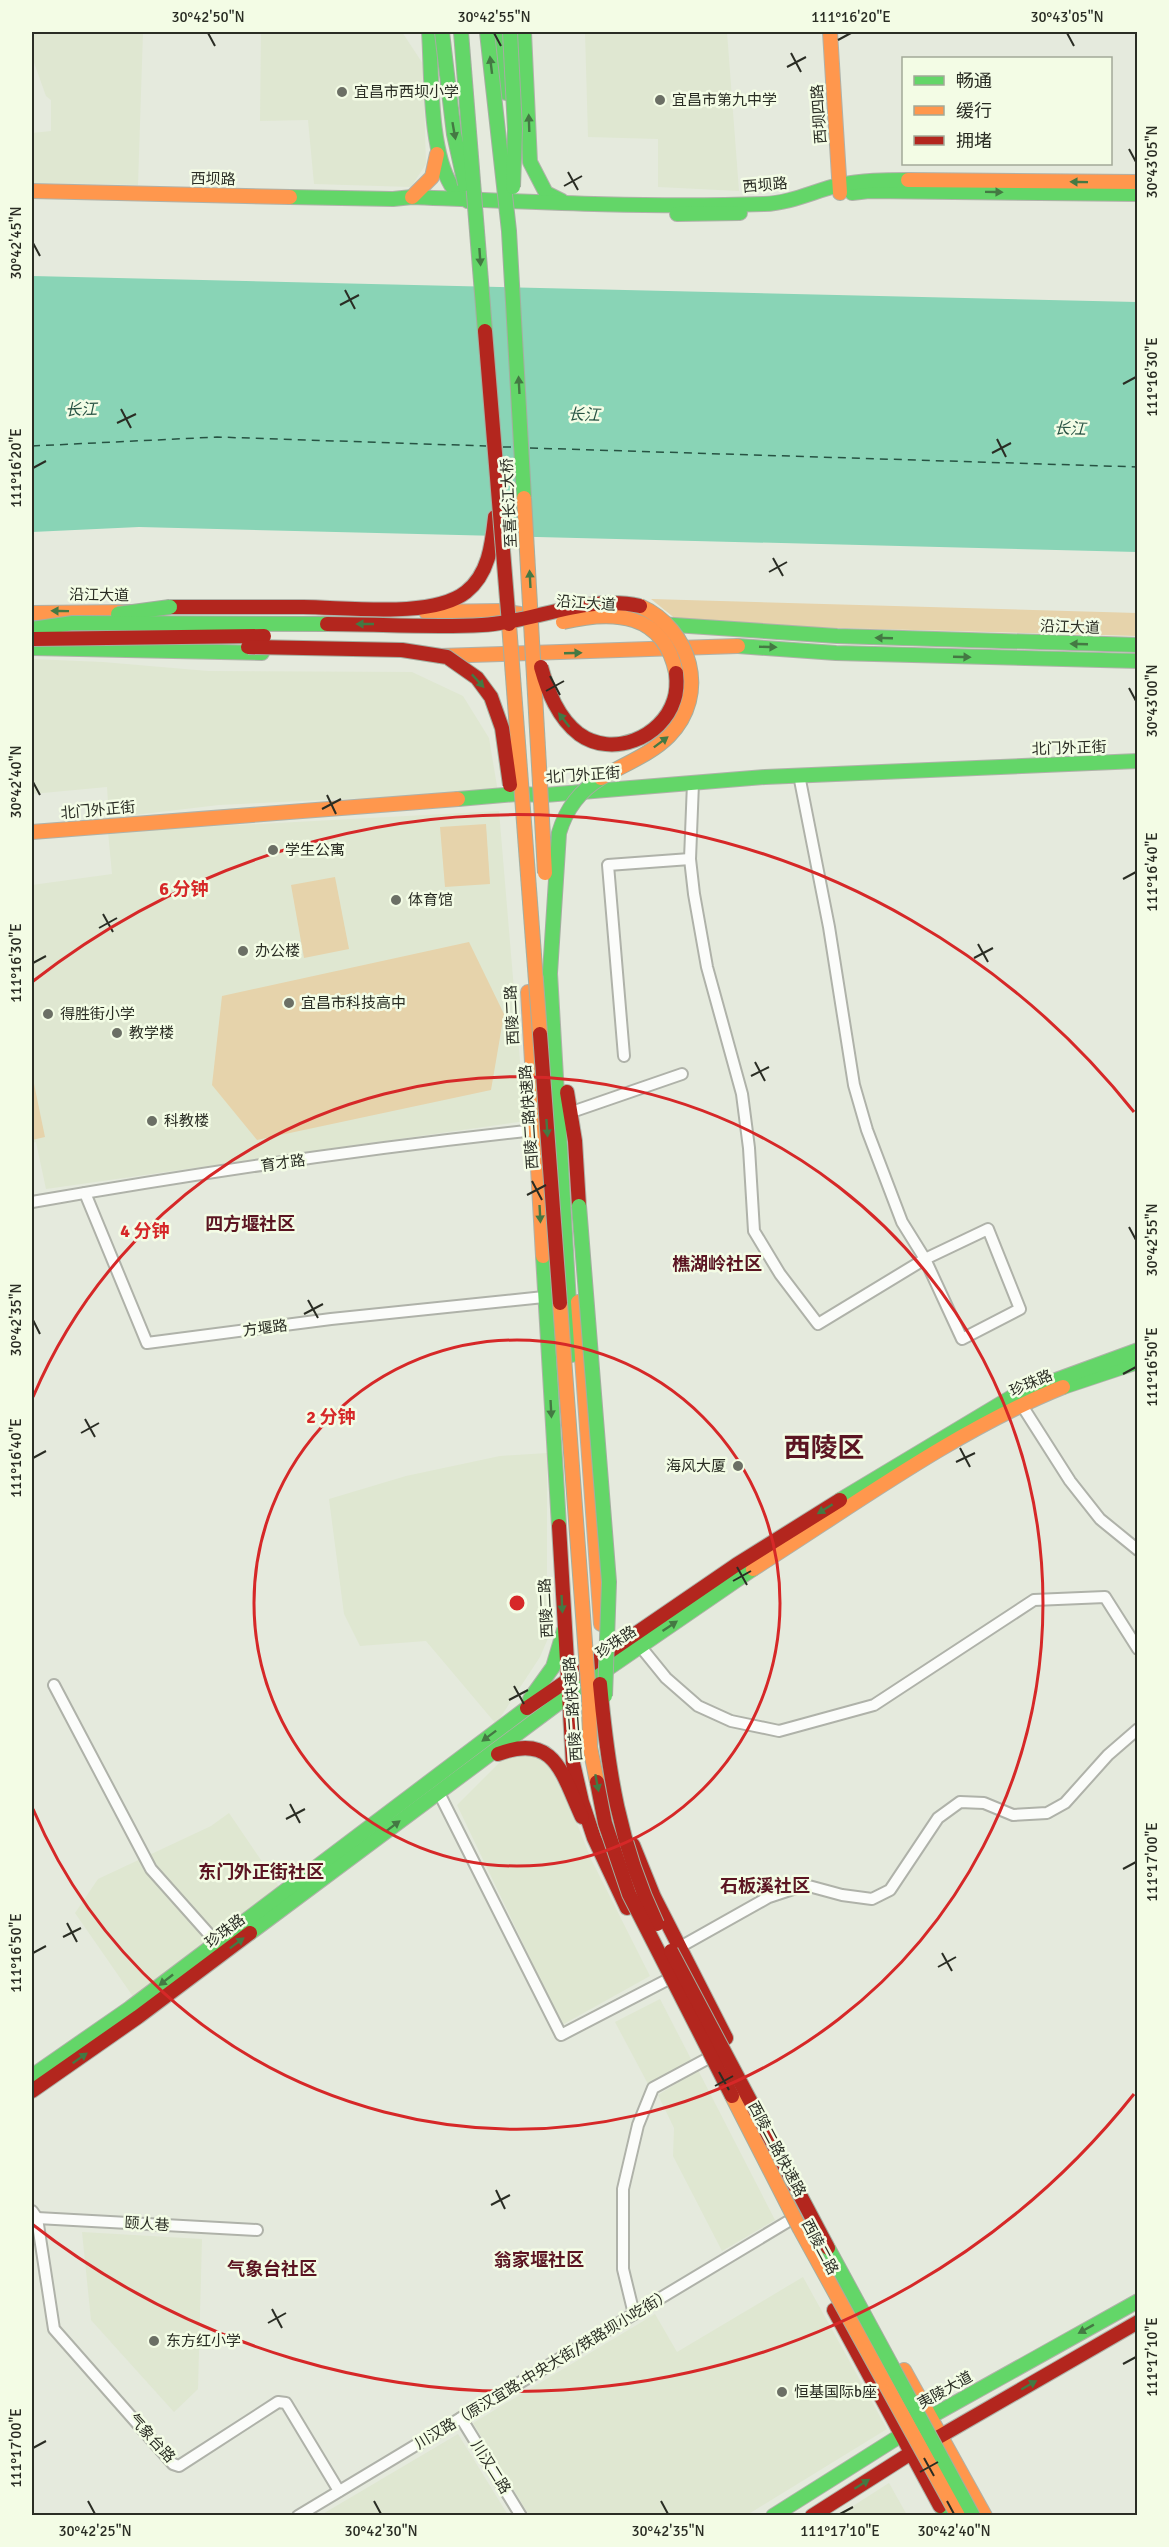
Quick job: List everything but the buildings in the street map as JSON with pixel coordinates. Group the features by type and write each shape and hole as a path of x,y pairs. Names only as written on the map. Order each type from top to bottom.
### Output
{"main road":[{"path":"429,32 441,165 452,186 474,202"},
{"path":"442,32 454,134 478,233"},
{"path":"455,32 474,202"},
{"name":"至喜长江大桥","path":"461,32 531,923"},
{"name":"至喜长江大桥","path":"487,32 509,231 550,973"},
{"path":"498,32 523,206"},
{"path":"509,231 516,153 516,104 510,32"},
{"path":"523,206 530,162 524,32"},
{"name":"西坝四路","path":"830,32 840,190"},
{"path":"412,197 432,177 438,145"},
{"path":"530,162 546,193 571,204"},
{"name":"西坝路","path":"523,206 766,204 840,190 872,180 1137,182"},
{"name":"西坝路","path":"393,199 412,197 523,206 710,215 806,206 840,190 1137,194"},
{"name":"西坝路","path":"32,191 474,202"},
{"path":"32,639 170,607 393,610 428,607 452,601 466,592 481,573 491,552 497,491"},
{"path":"72,630 482,625 613,601 641,606 661,617 678,636 688,657 692,680 686,710 680,724 664,741 610,771 584,789 573,801 563,820 556,847 550,973"},
{"name":"沿江大道","path":"32,613 501,611 533,616 837,636 1137,645"},
{"name":"西陵二路","path":"501,611 517,794 544,1297 574,1772 596,1845 788,2222 911,2453 936,2495 945,2516"},
{"path":"533,616 538,654 545,795 565,1080 568,1113 575,1141 609,1582 607,1674 603,1719"},
{"path":"32,629 481,636 517,632 596,616 621,616 638,620 651,628 663,640 673,658 677,683 668,714 652,731 632,742 614,746 599,744 583,738 569,727 558,711 545,684 532,632"},
{"path":"72,630 109,644 141,647 402,650 432,653 460,664 477,678 491,697 502,728 531,923"},
{"path":"32,648 413,656 751,646 836,653 1137,661"},
{"name":"北门外正街","path":"32,832 517,794 545,795 800,775 1137,761"},
{"name":"西陵二路快速路","path":"531,923 589,1697 590,1747 605,1823 629,1894 739,2113 958,2516"},
{"name":"西陵二路快速路","path":"550,973 577,1441 603,1719 617,1820 627,1857 651,1913 780,2160 973,2516"},
{"name":"西陵二路","path":"568,1113 566,1141 604,1670 613,1751 633,1845 654,1897 812,2207 941,2436 983,2516"},
{"name":"珍珠路","path":"32,2076 130,2008 515,1716 736,1565 902,1461 1015,1395 1137,1350"},
{"name":"珍珠路","path":"32,2091 138,2017 568,1696 743,1576 906,1471 1021,1404 1137,1362"},
{"path":"515,1716 540,1688 553,1667 564,1630"},
{"path":"461,1774 507,1749 527,1745 544,1750 559,1770 596,1845"},
{"name":"夷陵大道","path":"772,2516 901,2434 1137,2301"},
{"path":"812,2516 911,2453 1137,2322"},
{"path":"956,2484 983,2516"}],"street":[{"path":"693,783 690,859 707,967 742,1094 749,1148 753,1231 780,1274 818,1324 925,1259 988,1229 1020,1309 962,1339 925,1259 903,1222 867,1130 854,1084 829,927 800,775"},
{"path":"624,1056 608,865 690,859"},
{"path":"568,1113 682,1074"},
{"name":"育才路","path":"32,1202 428,1141 535,1130"},
{"name":"方堰路","path":"85,1193 147,1343 331,1319 544,1297"},
{"path":"1021,1404 1070,1481 1101,1519 1137,1550"},
{"path":"640,1646 666,1678 698,1706 731,1721 779,1731 874,1705 1034,1600 1105,1597 1137,1649"},
{"path":"54,1685 151,1869 216,1942"},
{"path":"680,1947 769,1897 805,1885 842,1895 872,1899 890,1890 938,1818 960,1802 984,1803 1013,1815 1047,1813 1065,1803 1108,1755 1137,1729"},
{"path":"438,1791 561,2035 665,1981"},
{"path":"634,2314 623,2269 623,2190 638,2125 653,2088 705,2060"},
{"name":"颐人巷","path":"34,2215 257,2230"},
{"name":"气象台路","path":"34,2215 54,2329 173,2464 179,2466 278,2402 286,2403 339,2491"},
{"name":"川汉路（原汉宜路·中央大街/铁路坝小吃街）","path":"298,2516 788,2222"},
{"name":"川汉二路","path":"461,2418 521,2516"}],"shaded area":[{"path":"32,32 143,32 138,185 34,183 32,133 51,131 51,100 46,96 32,57"},
{"name":"宜昌市西坝小学","path":"261,32 402,32 423,64 426,164 411,187 314,184 308,120 260,121"},
{"name":"宜昌市第九中学","path":"585,32 727,32 739,191 658,187 658,139 588,137"},
{"path":"651,599 1137,613 1137,636 682,624"},
{"path":"32,659 103,662 208,671 412,672 463,696 489,738 498,792 219,805 109,818 107,787 32,794"},
{"name":"宜昌市科技高中","path":"499,811 525,1121 46,1189 36,1142 32,1143 32,885 112,874 108,832"},
{"path":"486,824 490,884 445,887 440,827"},
{"path":"335,877 349,949 304,958 291,885"},
{"path":"469,942 504,1014 491,1090 257,1140 212,1085 222,996"},
{"path":"32,1074 45,1137 32,1140"},
{"path":"547,1453 547,1590 552,1629 540,1657 496,1724 426,1641 360,1646 344,1614 329,1499 406,1476 500,1456"},
{"path":"509,1753 545,1758 572,1811 591,1859 650,1976 562,2025 457,1805"},
{"path":"229,1813 280,1888 134,1998 75,1913 98,1879 211,1826"},
{"path":"660,1999 692,2061 648,2084 615,2022"},
{"path":"698,2070 775,2220 722,2251 673,2156 674,2128 658,2095"},
{"name":"东方红小学","path":"82,2232 202,2239 198,2389 174,2412 91,2320"},
{"path":"803,2277 887,2429 747,2515 529,2515 473,2423 655,2314 677,2352"},
{"path":"458,2434 508,2515 321,2515"},
{"path":"889,2483 907,2515 839,2515"}],"water":[{"name":"长江","path":"32,276 1137,302 1137,552 139,527 32,532"}],"ferry route":[{"path":"32,446 217,437 486,446"},
{"path":"503,447 513,447"},
{"path":"530,448 1138,467"}],"traffic: fast":[{"path":"429,32 433,111 439,152 451,185 468,201"},
{"path":"442,32 454,134 465,184"},
{"path":"461,32 485,331"},
{"path":"487,32 509,231 524,498"},
{"path":"498,32 506,93"},
{"path":"510,32 515,129 513,187"},
{"path":"524,32 530,162 546,193 562,201"},
{"path":"290,197 393,199 412,197 632,205 764,204 793,199 848,183 908,180"},
{"path":"852,193 869,191 1138,194"},
{"path":"677,214 740,213"},
{"path":"118,614 170,607"},
{"path":"32,629 73,623 327,624"},
{"path":"659,624 837,636 1138,645"},
{"path":"738,646 836,653 1138,661"},
{"path":"32,648 262,653"},
{"path":"458,799 517,794 545,795 765,777 1138,761"},
{"path":"550,973 559,833 575,801 601,778"},
{"path":"550,973 572,1355"},
{"path":"579,1206 609,1582 605,1696"},
{"path":"543,1256 559,1526"},
{"path":"840,1500 1015,1395 1138,1350"},
{"path":"1063,1387 1138,1362"},
{"path":"250,1933 568,1696 753,1569"},
{"path":"530,1699 553,1667 564,1630"},
{"path":"32,2076 130,2008 527,1708"},
{"path":"828,2248 973,2516"},
{"path":"773,2516 930,2417 1138,2301"},
{"path":"936,2495 946,2516"}],"traffic: slow":[{"path":"830,32 840,193"},
{"path":"412,197 432,177 437,154"},
{"path":"908,180 1138,182"},
{"path":"32,191 290,197"},
{"path":"524,498 545,873"},
{"path":"601,778 662,743 682,719 689,701 691,682 689,664 682,646 672,630 658,616 640,606"},
{"path":"426,612 501,611 520,614"},
{"path":"32,613 130,612"},
{"path":"563,622 600,616 634,620 648,627 660,638 670,653 676,673"},
{"path":"509,624 540,1034"},
{"path":"440,656 738,646"},
{"path":"32,832 458,799"},
{"path":"528,992 543,1256"},
{"path":"578,1302 601,1624"},
{"path":"560,1303 589,1697 590,1747 597,1782"},
{"path":"753,1569 944,1447 983,1425 1063,1387"},
{"path":"732,2096 800,2229 958,2516"},
{"path":"904,2370 985,2516"}],"traffic: jam":[{"path":"485,331 509,624"},
{"path":"170,607 303,607 388,610 432,606 451,600 474,585 488,558 495,517"},
{"path":"327,624 482,625 600,603 640,606"},
{"path":"33,639 264,636"},
{"path":"248,647 402,650 447,657 477,678 491,697 502,728 510,785"},
{"path":"541,667 551,695 565,720 579,734 592,741 606,744 620,744 634,740 659,725 674,700 676,673"},
{"path":"540,1034 560,1303"},
{"path":"567,1092 575,1141 579,1206"},
{"path":"527,1708 736,1565 840,1500"},
{"path":"559,1526 573,1763 582,1802 594,1838 627,1908"},
{"path":"600,1684 617,1807 633,1865 657,1924"},
{"path":"498,1754 517,1749 532,1749 544,1753 562,1772 582,1817"},
{"path":"597,1782 605,1823 629,1894 732,2096"},
{"path":"633,1845 654,1897 726,2038"},
{"path":"32,2091 138,2017 250,1933"},
{"path":"671,1951 828,2248"},
{"path":"834,2310 940,2506"},
{"path":"812,2516 911,2453 1138,2322"}],"place":[{"name":"宜昌市西坝小学","path":"342,92"},
{"name":"宜昌市第九中学","path":"660,100"},
{"name":"学生公寓","path":"273,850"},
{"name":"体育馆","path":"396,900"},
{"name":"办公楼","path":"243,951"},
{"name":"宜昌市科技高中","path":"289,1003"},
{"name":"得胜街小学","path":"48,1014"},
{"name":"教学楼","path":"117,1033"},
{"name":"科教楼","path":"152,1121"},
{"name":"海风大厦","path":"738,1466"},
{"name":"东方红小学","path":"154,2341"},
{"name":"恒基国际b座","path":"782,2392"}],"district":[{"name":"四方堰社区","path":"250,1224"},
{"name":"樵湖岭社区","path":"717,1264"},
{"name":"西陵区","path":"824,1448"},
{"name":"东门外正街社区","path":"261,1872"},
{"name":"石板溪社区","path":"765,1886"},
{"name":"翁家堰社区","path":"539,2260"},
{"name":"气象台社区","path":"272,2269"}]}
